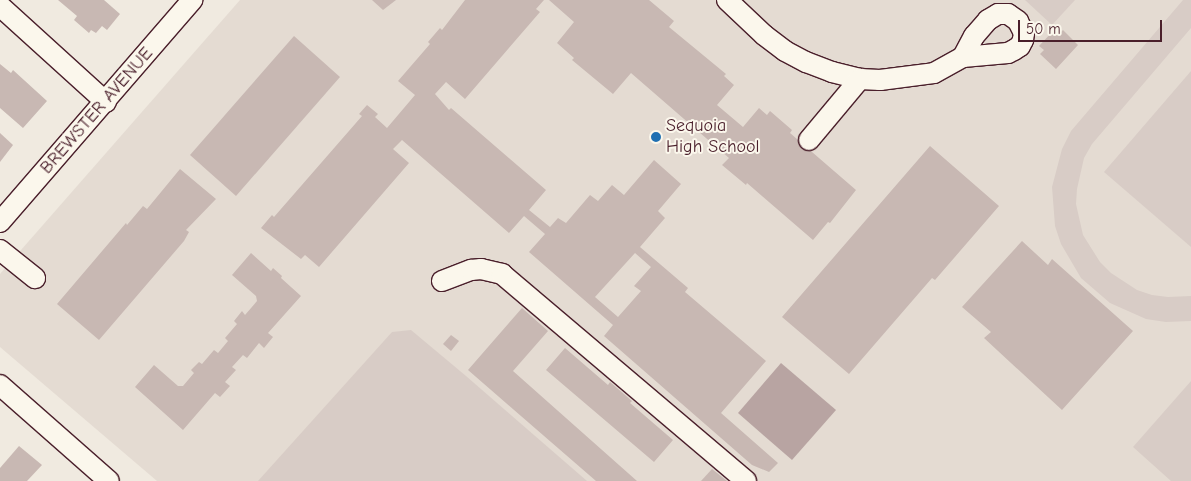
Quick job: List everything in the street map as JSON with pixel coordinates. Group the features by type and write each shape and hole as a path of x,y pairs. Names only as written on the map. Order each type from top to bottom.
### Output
{"street":[{"name":"BREWSTER AVENUE","path":"0,222 106,102 192,0"},
{"path":"727,0 764,35 784,50 832,72 860,79 880,80 934,73 963,57"},
{"path":"0,6 106,102"},
{"path":"809,140 860,79"},
{"path":"0,250 35,278"},
{"path":"442,281 470,270 481,269 502,274 746,481"},
{"path":"0,385 110,481"}],"shaded area":[{"name":"Sequoia High School","path":"240,0 1191,0 1191,481 157,481 0,347 0,274"},
{"path":"1025,0 1075,0 1052,25"},
{"path":"1183,0 1191,0 1191,28 1092,144 1084,158 1077,189 1076,204 1083,235 1100,262 1111,273 1137,290 1152,295 1168,297 1191,296 1191,321 1166,322 1146,319 1110,303 1081,278 1061,244 1055,226 1052,187 1062,149 1071,131"},
{"path":"1191,71 1191,247 1104,172"},
{"path":"411,330 587,481 258,481 392,332"},
{"path":"781,363 836,410 792,460 738,413"},
{"path":"1191,381 1191,481 1171,481 1133,447"}],"building":[{"path":"58,0 104,0 120,14 107,30 102,26 96,33 91,30 89,33 74,20 77,16"},
{"path":"372,0 396,0 383,10"},
{"path":"465,0 544,0 536,9 540,12 465,99 446,82 435,94 449,110 451,108 546,190 529,210 550,227 558,218 566,223 590,195 598,201 612,185 624,195 654,160 681,184 658,211 665,218 640,247 688,288 685,292 766,361 721,413 778,463 769,472 752,465 604,336 613,325 529,252 545,234 524,216 509,233 402,140 393,149 409,163 319,267 305,255 301,259 261,228 272,215 274,217 362,116 359,114 367,105 378,114 375,117 387,128 415,95 398,81 430,44 428,42 440,28 442,30","holes":["635,253 651,267 634,286 641,291 618,317 595,297"]},
{"path":"549,0 649,0 674,21 669,27 726,74 724,76 734,85 717,105 743,127 759,108 767,115 770,111 792,130 790,133 856,190 830,223 828,222 813,240 747,183 746,185 722,165 729,158 631,73 613,94 572,60 574,58 557,43 574,22"},
{"path":"1055,29 1060,33 1063,30 1078,45 1056,69 1040,54 1044,50 1039,46"},
{"path":"294,36 340,77 236,196 190,155"},
{"path":"0,64 11,73 13,70 47,101 23,128 0,108"},
{"path":"0,133 13,145 0,162"},
{"path":"930,146 999,206 935,280 932,278 849,374 782,317"},
{"path":"180,169 216,199 186,230 189,232 184,241 99,340 57,304 126,223 127,225 143,206 147,209"},
{"path":"1022,241 1048,265 1052,259 1133,331 1062,410 984,338 991,332 962,307"},
{"path":"251,253 271,271 273,268 301,296 268,333 273,337 264,348 259,343 247,358 243,355 232,367 236,370 225,382 230,386 220,397 215,393 183,430 135,387 154,365 178,386 183,386 194,373 191,370 199,362 202,364 214,350 218,353 228,341 225,338 237,324 234,321 242,311 245,315 257,301 256,296 232,275"},
{"path":"522,308 548,331 513,371 637,481 596,481 468,370"},
{"path":"451,335 459,341 451,351 443,344"},
{"path":"565,348 608,385 610,382 632,401 630,403 673,440 654,462 546,370"},
{"path":"19,446 42,465 27,481 0,481 0,468"},
{"path":"712,469 727,481 701,481"}],"place":[{"name":"Sequoia High School","path":"656,137"}]}
